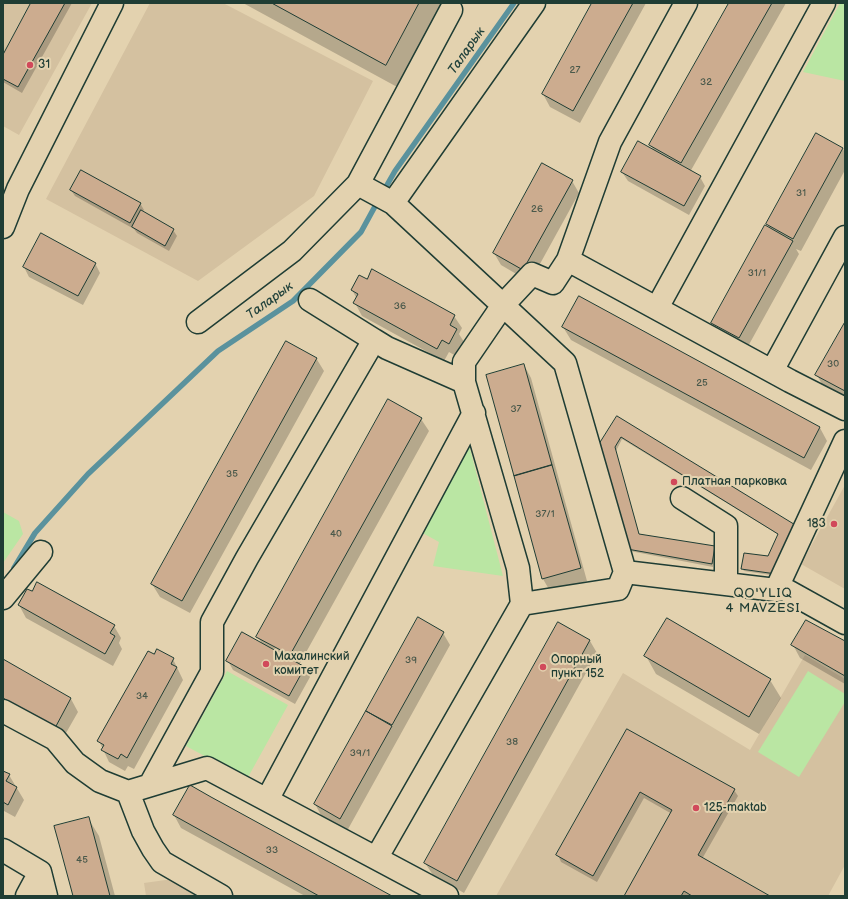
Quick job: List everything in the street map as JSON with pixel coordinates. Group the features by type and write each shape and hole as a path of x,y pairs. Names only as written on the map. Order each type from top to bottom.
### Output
{"street":[{"path":"3,227 10,185 112,3"},
{"path":"393,203 534,3"},
{"path":"377,857 522,604 518,568 464,382 464,362 503,305 532,274 553,283 568,260 610,142 686,3"},
{"path":"657,308 824,3"},
{"path":"198,322 292,251 358,184 451,10"},
{"path":"358,184 393,203 565,363 625,572 618,589 522,604"},
{"path":"772,371 845,237"},
{"path":"568,260 845,409"},
{"path":"310,300 387,348 464,382"},
{"path":"150,785 212,672 212,622 247,558 374,340"},
{"path":"267,800 474,413"},
{"path":"776,590 845,441"},
{"path":"682,498 726,526 726,583"},
{"path":"3,598 41,552"},
{"path":"625,572 776,590 784,589 845,623"},
{"path":"3,711 55,739 75,763 100,781 128,792 207,768 377,857 447,896"},
{"path":"128,792 143,831 162,862 220,896"},
{"path":"3,850 40,872 46,896"},
{"path":"27,896 40,872"}],"shaded area":[{"name":"31","path":"3,3 92,3 19,135 3,126"},
{"path":"150,3 223,3 373,81 314,196 198,281 46,199"},
{"name":"183","path":"845,485 845,589 801,564"},
{"name":"125-maktab","path":"805,655 845,679 845,865 828,896 496,896 623,673 750,750"},
{"path":"173,879 205,896 146,896 144,883"}],"green space":[{"path":"840,3 845,3 845,81 803,72"},
{"path":"468,441 503,576 433,566 439,542 419,531"},
{"path":"3,512 19,521 23,534 3,563"},
{"path":"227,671 288,705 247,779 186,746"},
{"path":"808,671 845,694 845,702 799,777 758,752"}],"building":[{"path":"31,3 65,3 18,87 3,79 3,55"},
{"path":"272,3 419,3 386,65"},
{"path":"592,3 633,3 573,111 542,94"},
{"path":"729,3 772,3 681,163 649,145"},
{"path":"816,133 843,148 793,239 766,224"},
{"path":"638,141 701,176 684,206 621,172"},
{"path":"542,163 573,180 523,270 493,253"},
{"path":"81,170 141,203 130,223 70,190"},
{"path":"141,210 174,229 165,246 132,227"},
{"path":"765,225 793,241 739,338 711,323"},
{"path":"41,233 96,263 78,296 23,267"},
{"path":"372,269 455,315 450,325 457,329 449,344 442,340 437,349 353,303 358,294 351,290 359,275 367,279"},
{"path":"579,296 820,427 804,458 562,327"},
{"path":"845,322 845,391 815,375"},
{"path":"286,341 317,358 182,601 151,584"},
{"path":"524,364 552,465 514,476 486,375"},
{"path":"388,399 422,418 290,655 256,637"},
{"path":"617,416 797,526 776,574 741,569 744,553 768,556 778,534 621,437 615,447 639,534 715,546 712,564 627,549 598,446"},
{"path":"552,465 581,568 542,579 514,476"},
{"path":"37,582 115,625 110,633 115,636 105,654 18,605 27,589 32,591"},
{"path":"418,617 444,632 392,725 366,711"},
{"path":"667,618 771,679 749,717 644,656"},
{"path":"806,620 845,641 845,676 791,645"},
{"path":"558,622 590,640 457,881 424,863"},
{"name":"Махалинский комитет","path":"242,632 305,667 289,696 226,661"},
{"path":"157,649 174,658 171,664 177,667 127,758 121,754 118,759 101,750 104,745 97,741 148,651 154,654"},
{"path":"3,659 71,698 55,728 3,698"},
{"path":"366,711 392,726 340,819 314,804"},
{"path":"627,729 735,789 698,855 770,896 692,896 684,891 681,896 624,896 672,810 640,792 593,876 556,855"},
{"path":"3,771 10,774 6,781 17,787 8,805 3,802"},
{"path":"190,785 392,896 319,896 173,815"},
{"path":"89,817 110,896 73,896 54,826"}],"waterway":[{"name":"Таларык","path":"383,192 395,171 514,3"},
{"name":"Таларык","path":"14,568 35,533 88,474 218,351 293,301 361,232 379,199"}],"place":[{"name":"31","path":"30,65"},
{"name":"Платная парковка","path":"674,482"},
{"name":"183","path":"834,524"},
{"name":"Махалинский комитет","path":"266,664"},
{"name":"Опорный пункт 152","path":"543,667"},
{"name":"125-maktab","path":"696,808"}],"district":[{"name":"QO'YLIQ 4 MAVZESI","path":"763,602"}]}
